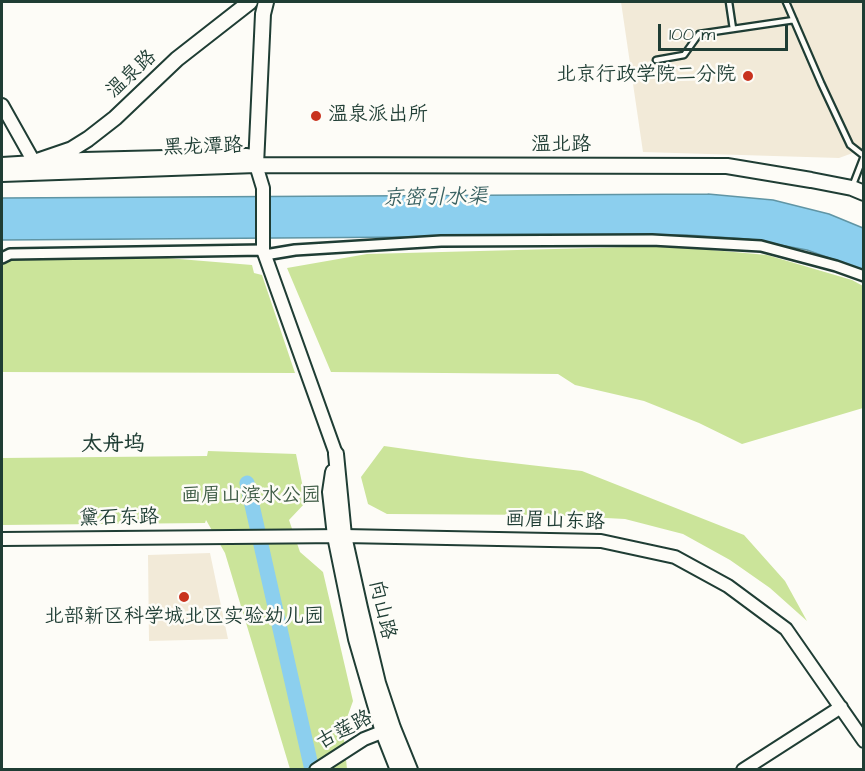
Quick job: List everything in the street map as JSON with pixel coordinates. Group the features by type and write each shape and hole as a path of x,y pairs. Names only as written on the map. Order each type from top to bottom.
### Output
{"main road":[{"name":"温泉路","path":"34,167 88,139 177,59 250,2"},
{"path":"256,165 261,36 266,2"},
{"name":"黑龙潭路","path":"2,165 34,167 247,156 256,165"},
{"name":"温北路","path":"256,165 727,166 858,190"},
{"name":"黑龙潭路","path":"2,174 34,167"},
{"name":"向山路","path":"336,454 330,492 356,639 388,730 398,770"},
{"name":"向山路","path":"388,730 410,770"}],"street":[{"path":"2,105 34,167"},
{"name":"向山路","path":"256,165 263,188 264,253 336,454"},
{"path":"2,258 10,254 264,253 441,241 652,240 761,246 864,276"},
{"name":"黛石东路","path":"2,539 339,536"},
{"name":"画眉山东路","path":"339,536 601,541 675,557 728,586 786,629 864,741"},
{"path":"743,770 841,707"},
{"name":"古莲路","path":"316,770 363,739 388,730"}],"lane":[{"path":"729,2 733,29"},
{"path":"786,2 850,145 864,156 858,190"},
{"path":"656,60 684,55 699,34 794,21"}],"shaded area":[{"name":"北京行政学院二分院","path":"621,2 863,2 863,151 839,158 643,152"},
{"name":"北部新区科学城北区实验幼儿园","path":"210,553 228,639 149,641 148,555"}],"green space":[{"path":"667,246 767,255 852,280 863,286 863,408 742,444 699,423 644,401 575,385 558,374 331,372 287,268 367,254"},
{"path":"82,251 252,265 254,273 262,275 295,373 2,372 2,263 39,253"},
{"path":"384,446 582,471 744,535 785,581 807,621 770,588 730,560 683,534 625,519 550,515 387,514 368,504 361,477"},
{"name":"画眉山滨水公园","path":"208,451 296,454 306,502 289,520 300,552 323,572 353,701 343,729 347,769 290,769 225,553 206,520 205,523 2,525 2,458 207,456"}],"water":[{"name":"京密引水渠","path":"708,194 773,200 829,214 863,228 863,270 807,250 748,239 687,235 2,240 2,198"}],"waterway":[{"path":"247,483 312,770"}],"place":[{"name":"北京行政学院二分院","path":"748,76"},
{"name":"温泉派出所","path":"316,116"},
{"name":"北部新区科学城北区实验幼儿园","path":"184,597"}],"district":[{"name":"太舟坞","path":"113,446"}]}
